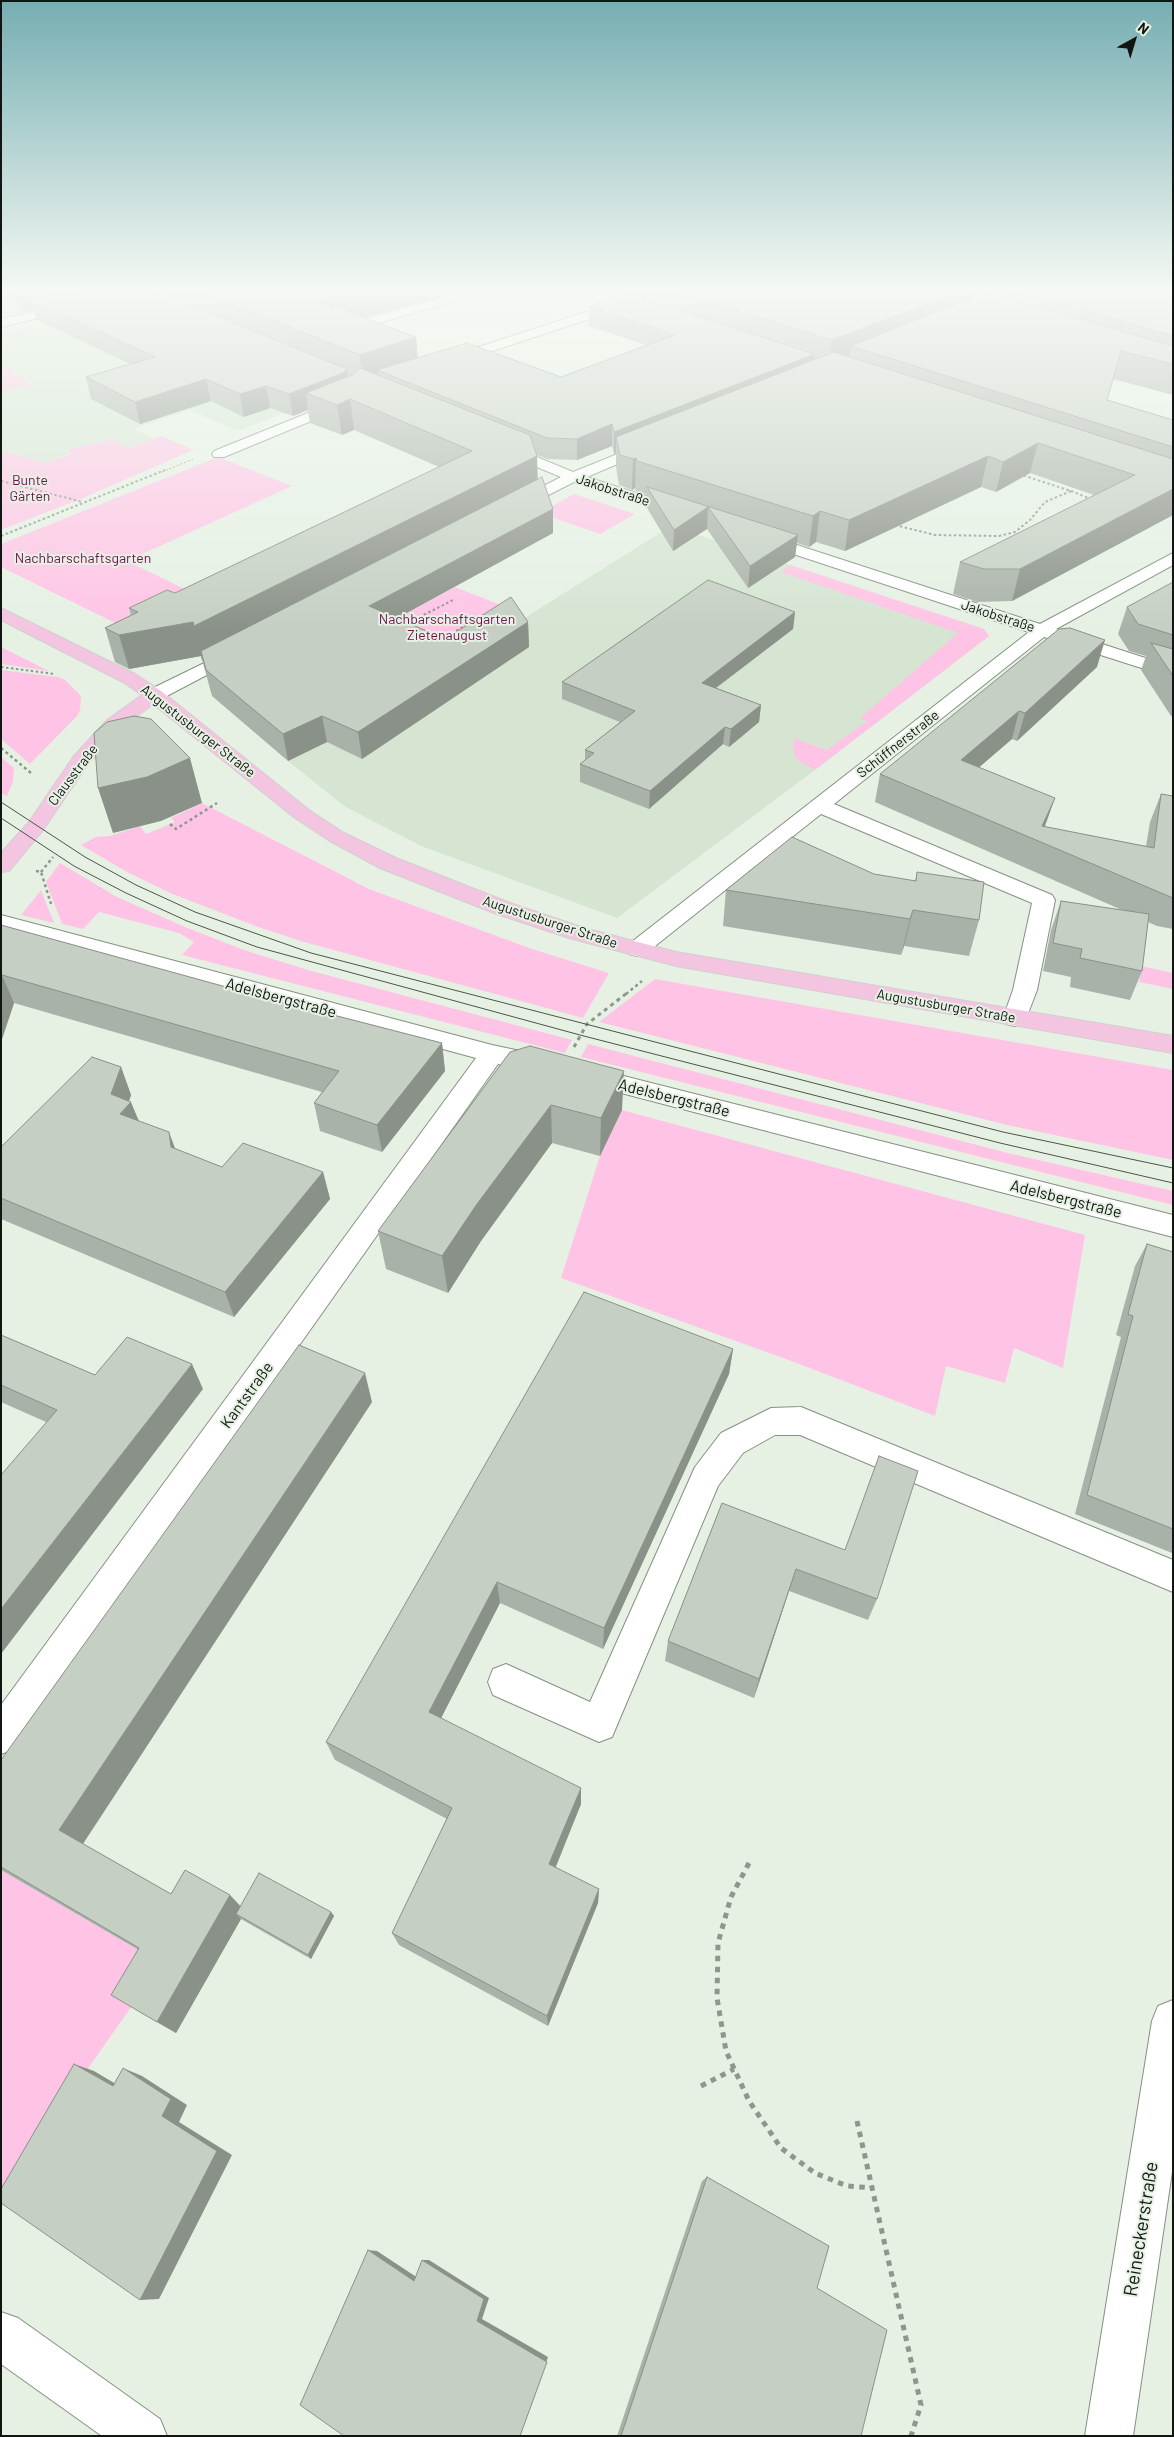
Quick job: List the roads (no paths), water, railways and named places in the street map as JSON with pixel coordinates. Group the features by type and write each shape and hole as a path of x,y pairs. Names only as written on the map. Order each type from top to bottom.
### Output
{"main road":[{"name":"Augustusburger Straße","path":"1,613 111,668 154,695 302,814 337,837 388,863 502,908 676,959 1173,1045"},
{"name":"Clausstraße","path":"2,865 36,826 81,760 114,724 132,709 154,695"}],"street":[{"path":"219,454 341,404"},
{"path":"502,513 573,477 659,442"},
{"name":"Jakobstraße","path":"493,444 573,477 693,516"},
{"name":"Jakobstraße","path":"748,534 1173,673"},
{"name":"Schüffnerstraße","path":"637,949 1042,630 1173,558"},
{"path":"154,695 256,642"},
{"path":"820,806 1044,900 1025,990 1015,1018"},
{"name":"Adelsbergstraße","path":"1,922 492,1054 564,1070 1173,1226"},
{"name":"Kantstraße","path":"1,1736 492,1054"},
{"path":"506,1682 599,1724 706,1477 732,1443 771,1422 801,1421 1173,1576"},
{"name":"Reineckerstraße","path":"1109,2436 1173,2021"},
{"path":"1,2335 143,2436"}],"tram line":[{"path":"1,802 85,857 136,885 195,912 311,953 1003,1132 1173,1168"},
{"path":"1,818 74,866 126,893 187,921 257,947 580,1035 1000,1143 1173,1183"}],"park label":[{"name":"Bunte Gärten","path":"30,488"},
{"name":"Nachbarschaftsgarten","path":"83,558"},
{"name":"Nachbarschaftsgarten Zietenaugust","path":"447,628"}]}
